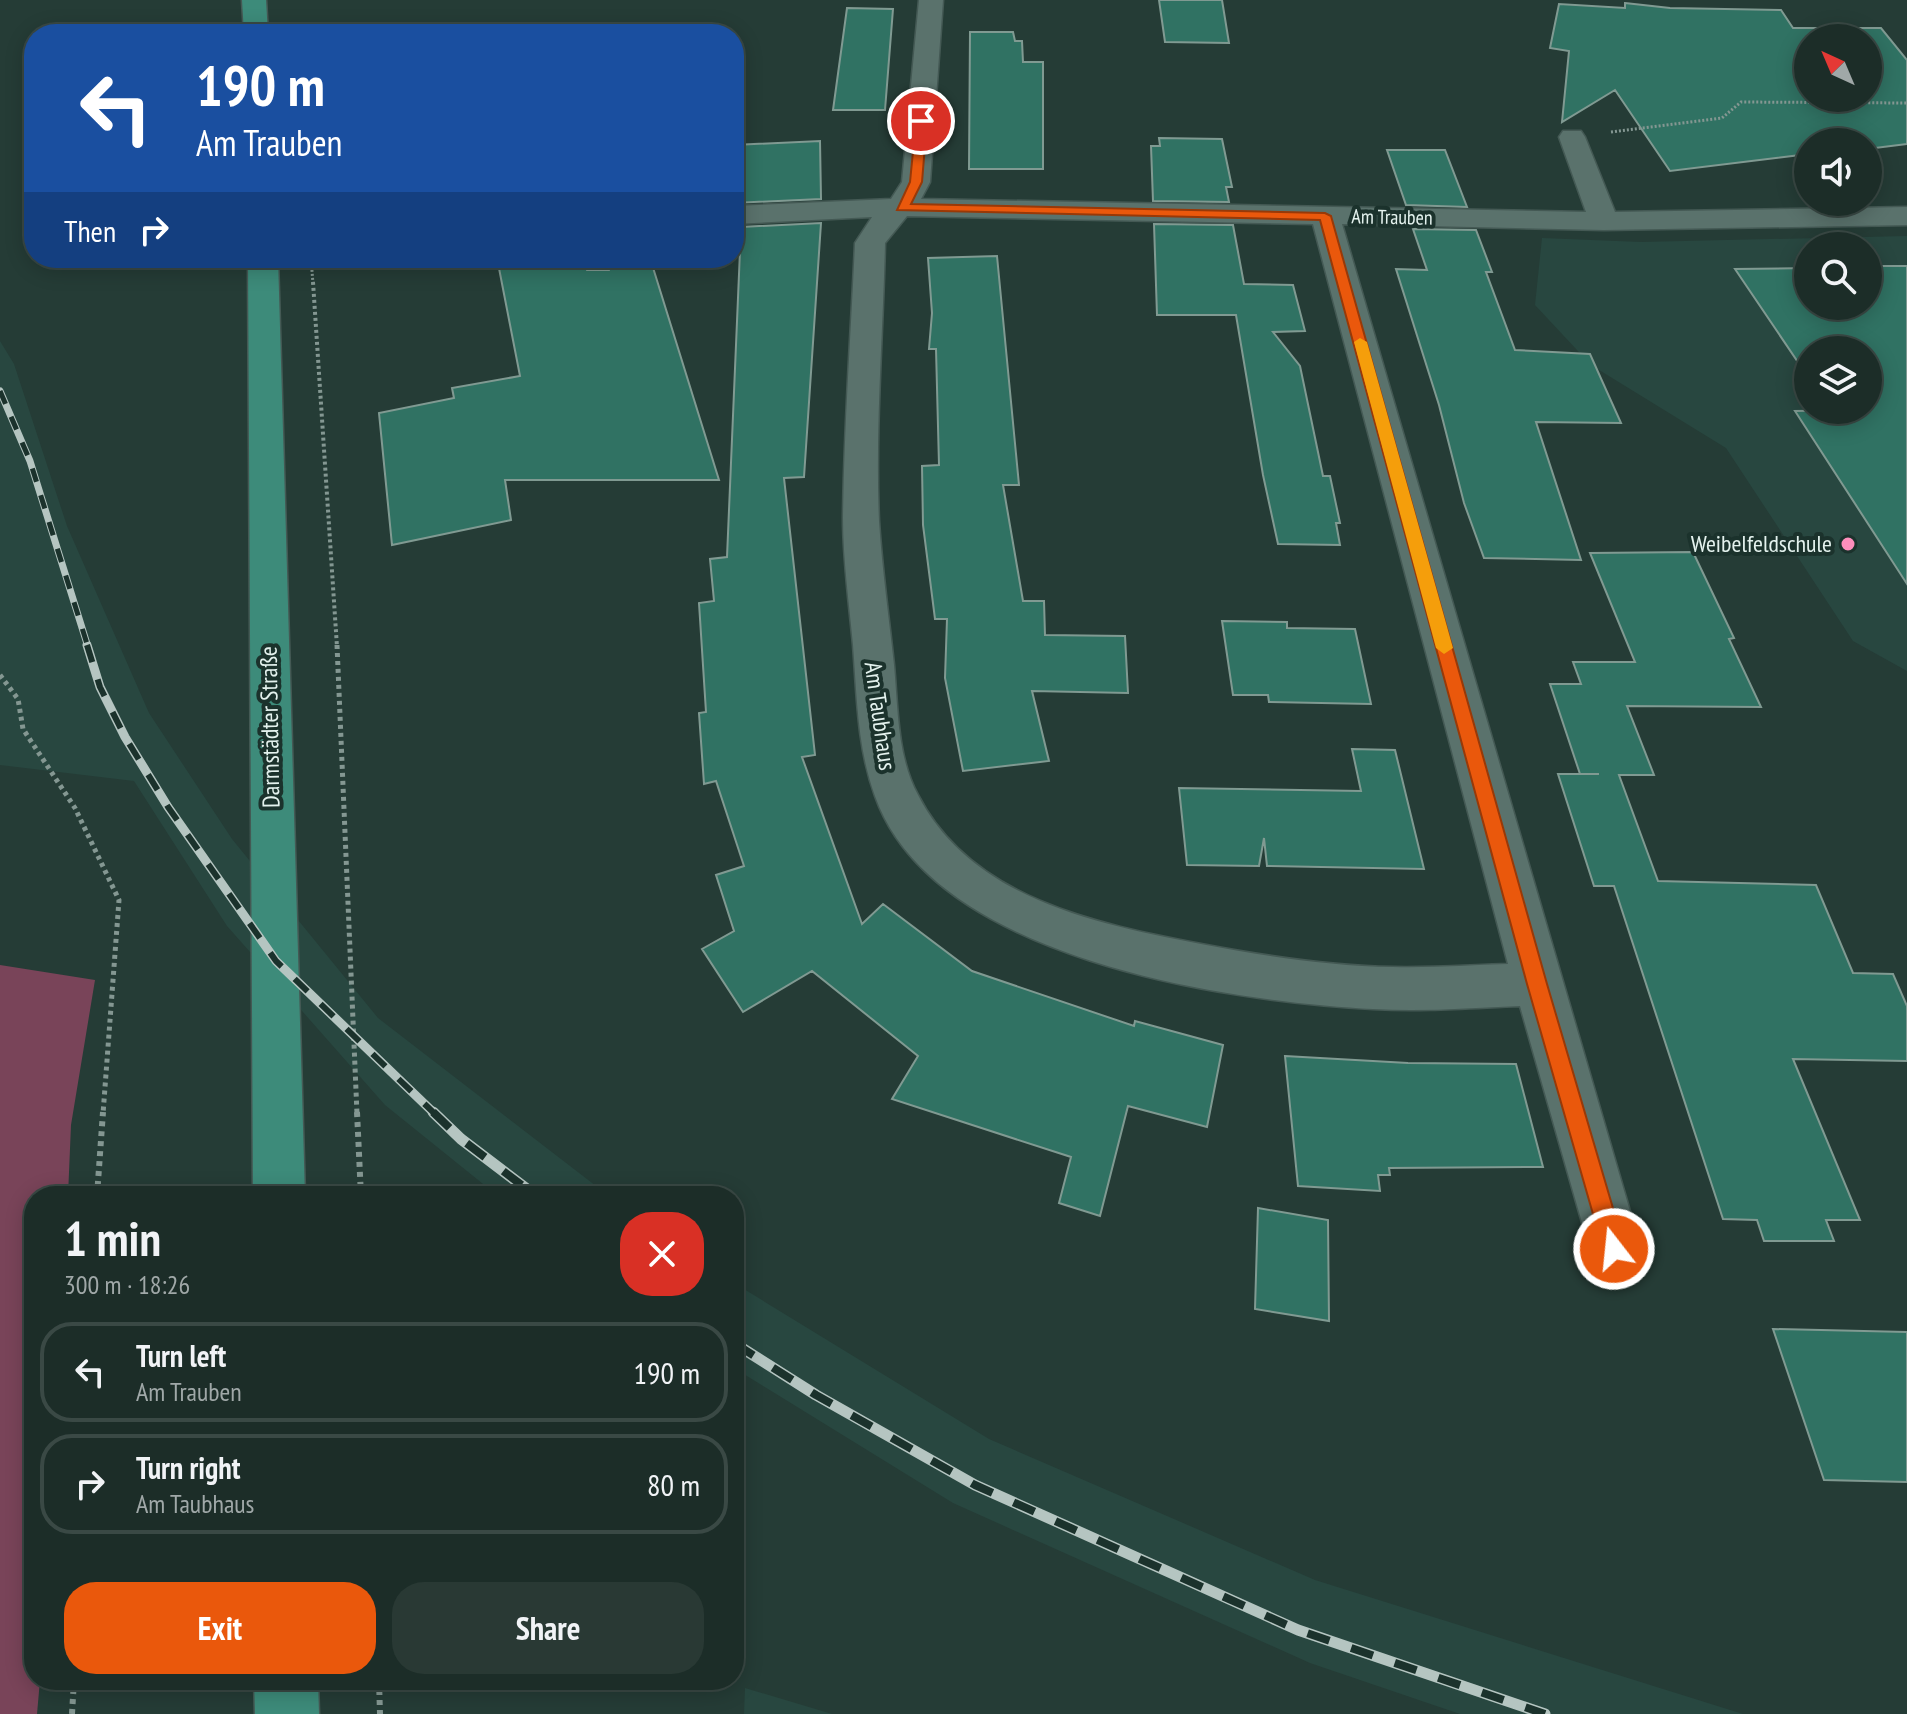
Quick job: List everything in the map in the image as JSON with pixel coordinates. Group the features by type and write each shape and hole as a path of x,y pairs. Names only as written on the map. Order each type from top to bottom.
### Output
{"main road":[{"path":"254,0 255,24"},
{"name":"Darmstädter Straße","path":"263,268 279,1186"},
{"path":"286,1690 287,1714"}],"street":[{"name":"Am Taubhaus","path":"931,0 916,182 912,195 875,229 870,243 862,560 886,772 900,810 930,850 964,883 1009,911 1070,935 1138,953 1242,973 1374,988 1537,984"},
{"path":"1572,137 1604,221"},
{"name":"Am Trauben","path":"744,215 902,207 1604,221 1907,216"},
{"path":"1325,216 1537,984 1614,1249"}],"path":[{"path":"1572,137 1722,118 1741,102 1907,103"},
{"path":"312,268 337,646 361,1186"},
{"path":"0,675 18,699 23,729 75,808 119,900 98,1186"},
{"path":"72,1714 73,1690"},
{"path":"379,1690 380,1714"}],"shaded area":[{"name":"Weibelfeldschule","path":"1907,236 1907,671 1853,641 1726,448 1591,365 1535,305 1542,238 1641,242 1794,239 1794,320 1882,320 1882,237"},
{"path":"0,341 14,364 67,526 149,713 232,839 378,1018 596,1186 486,1186 385,1105 227,926 134,781 0,765"},
{"path":"0,965 95,980 71,1125 68,1186 24,1186 24,1690 39,1690 37,1714 0,1714"},
{"path":"744,1289 989,1439 1315,1580 1743,1714 1460,1714 1310,1663 953,1503 744,1374"},
{"path":"745,1688 832,1714 744,1714"}],"building":[{"path":"1159,0 1222,0 1229,43 1165,42"},
{"path":"1625,3 1670,8 1781,10 1794,28 1794,112 1882,112 1882,29 1907,60 1907,144 1882,147 1882,128 1794,128 1794,156 1670,171 1615,90 1562,122 1569,51 1550,48 1559,4 1625,8"},
{"path":"847,8 893,9 885,110 833,110"},
{"path":"970,32 1013,32 1015,41 1022,41 1023,62 1043,62 1043,169 969,169"},
{"path":"1159,138 1222,139 1232,187 1226,187 1229,202 1153,201 1151,146 1160,146"},
{"path":"820,141 821,199 744,203 744,145"},
{"path":"1387,150 1445,150 1467,207 1406,205"},
{"path":"821,223 804,477 784,478 815,755 802,757 862,924 883,904 972,971 1134,1026 1135,1021 1223,1045 1207,1127 1128,1106 1100,1216 1059,1203 1071,1157 892,1099 918,1056 812,971 743,1012 702,949 734,931 716,875 744,866 716,781 704,784 699,713 706,712 699,603 714,601 710,559 727,557 739,268 744,268 744,227"},
{"path":"1154,224 1233,225 1244,284 1293,285 1305,331 1273,332 1300,366 1323,476 1330,476 1340,523 1336,523 1340,545 1278,544 1236,315 1157,315"},
{"path":"1413,229 1476,230 1492,272 1486,272 1515,350 1590,354 1621,423 1536,422 1581,560 1484,558 1464,503 1439,405 1396,269 1427,270"},
{"path":"997,256 1019,485 1003,485 1023,601 1044,601 1045,635 1125,636 1128,693 1032,691 1049,761 963,771 945,678 947,619 935,619 923,525 922,466 939,465 936,349 929,349 932,313 928,258"},
{"path":"1882,266 1907,266 1907,584 1803,424 1882,424 1882,336 1794,336 1794,356 1735,269 1794,268 1794,320 1882,320"},
{"path":"499,268 653,268 719,480 505,480 511,520 392,545 379,413 454,398 452,388 520,376"},
{"path":"1693,552 1734,638 1729,639 1761,707 1627,706 1654,775 1619,775 1658,881 1816,885 1853,973 1893,974 1907,1006 1907,1061 1793,1059 1860,1220 1826,1220 1834,1241 1764,1241 1757,1220 1723,1219 1614,886 1594,886 1558,774 1580,774 1550,684 1581,684 1573,662 1635,662 1590,553"},
{"path":"1222,621 1287,622 1287,628 1355,629 1371,704 1269,702 1268,695 1233,695"},
{"path":"1352,749 1395,750 1424,869 1267,866 1264,838 1259,866 1187,865 1179,788 1361,791"},
{"path":"1285,1056 1408,1063 1516,1064 1543,1167 1389,1168 1390,1175 1378,1175 1380,1191 1298,1186"},
{"path":"1258,1208 1328,1220 1329,1321 1255,1309"},
{"path":"1773,1329 1907,1332 1907,1482 1824,1480"}],"railway":[{"path":"0,391 30,461 88,647"},
{"path":"87,645 100,687 125,737 168,807 276,961 435,1114"},
{"path":"433,1112 461,1139 523,1186"},
{"path":"744,1349 816,1395 975,1485 1298,1630 1545,1714"}],"slow traffic":[{"path":"1360,342 1444,648"}],"place":[{"name":"Weibelfeldschule","path":"1848,544"}],"route":[{"path":"921,121 916,182 912,195 902,207 1325,216 1537,984 1614,1249"}]}
